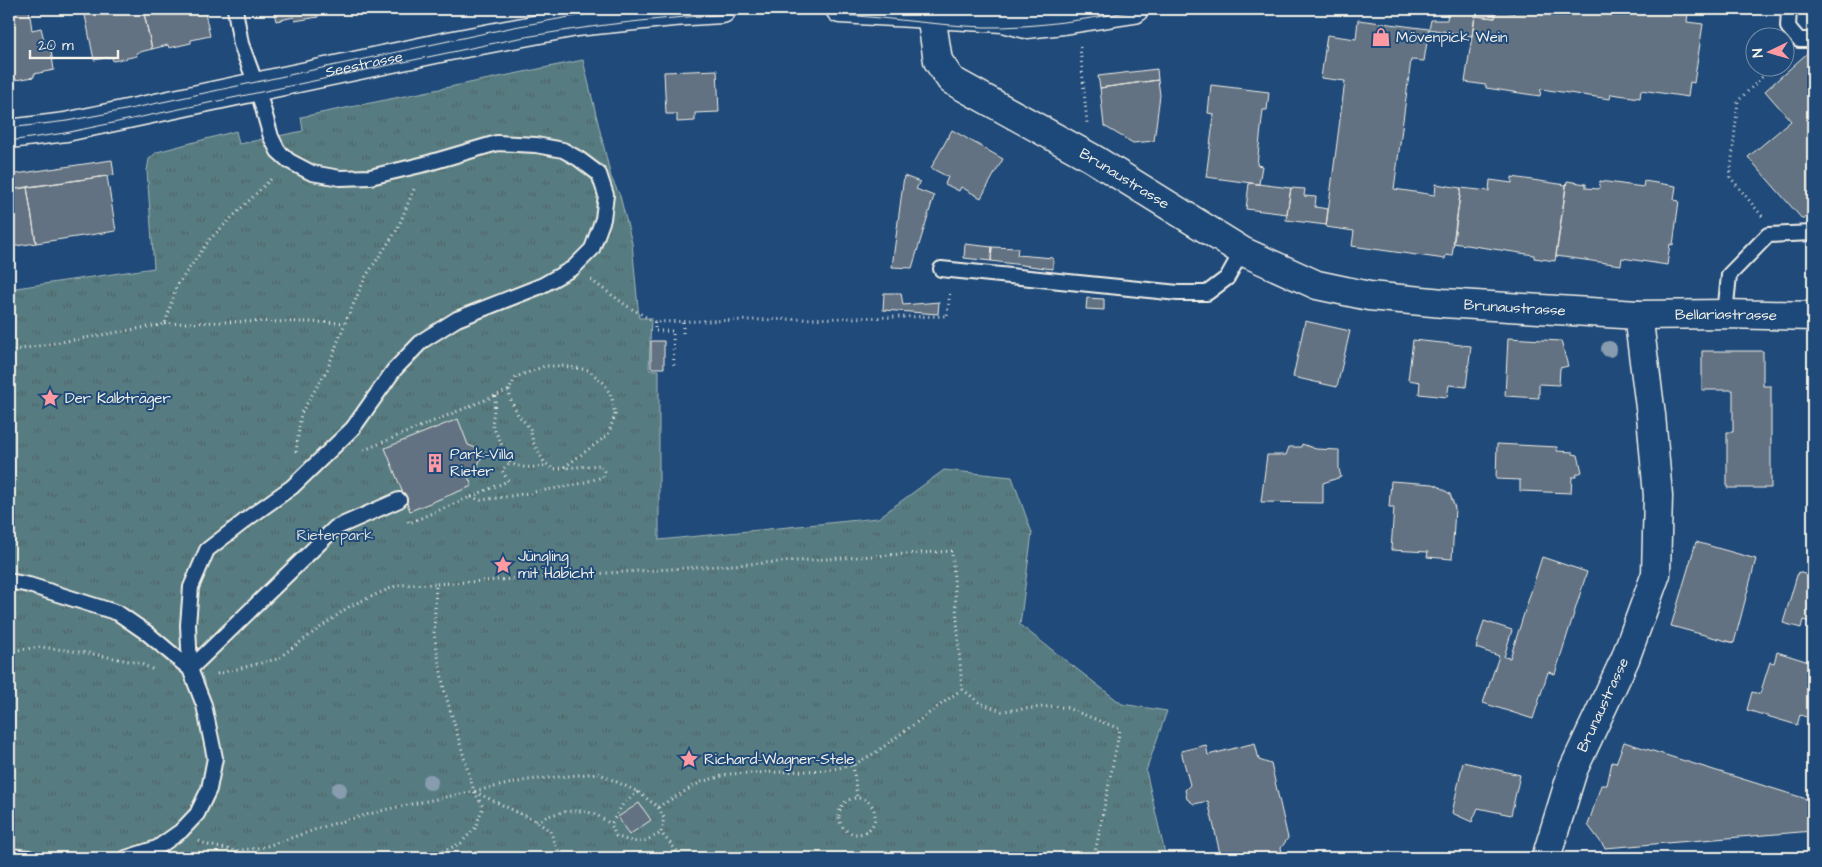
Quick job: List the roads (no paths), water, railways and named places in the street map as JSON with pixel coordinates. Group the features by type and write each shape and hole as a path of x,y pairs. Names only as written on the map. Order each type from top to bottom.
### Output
{"street":[{"name":"Seestrasse","path":"9,134 66,127 449,46 576,22 722,9"},
{"path":"840,9 930,15 1013,13 1026,24 1134,9"},
{"name":"Brunaustrasse","path":"930,15 938,61 951,80 1092,158 1242,251 1317,285 1369,296 1443,303 1638,315 1651,415 1658,496 1656,574 1625,659 1573,770 1546,858"},
{"name":"Bellariastrasse","path":"1638,315 1813,316"}],"lane":[{"path":"126,858 156,848 181,831 197,814 209,789 215,758 204,705 190,669 188,625 191,587 207,550 292,487 352,428 394,370 422,341 457,319 541,286 573,268 592,249 603,218 606,195 599,174 579,159 563,150 536,144 497,143 425,164 370,177 340,178 312,173 289,161 278,151 241,44 235,9"},
{"path":"1789,9 1788,27 1799,40 1813,40"},
{"path":"1724,314 1729,276 1768,235 1813,233"},
{"path":"941,269 1178,293 1207,293 1227,278 1242,251"},
{"path":"190,669 335,528 399,500"},
{"path":"9,581 29,585 118,613 190,669"},
{"path":"9,856 29,858"}],"tram line":[{"path":"9,128 67,121 125,110 514,27 575,16 632,9"},
{"path":"9,141 65,133 514,39 628,22 780,13 839,15 963,26 1004,27 1063,22 1142,9"}],"place":[{"name":"Mövenpick Wein","path":"1381,37"},
{"name":"Der Kalbträger","path":"50,398"},
{"name":"Park-Villa Rieter","path":"435,463"},
{"name":"Jüngling mit Habicht","path":"503,565"},
{"name":"Richard-Wagner-Stele","path":"689,759"}],"park label":[{"name":"Rieterpark","path":"335,535"}]}
